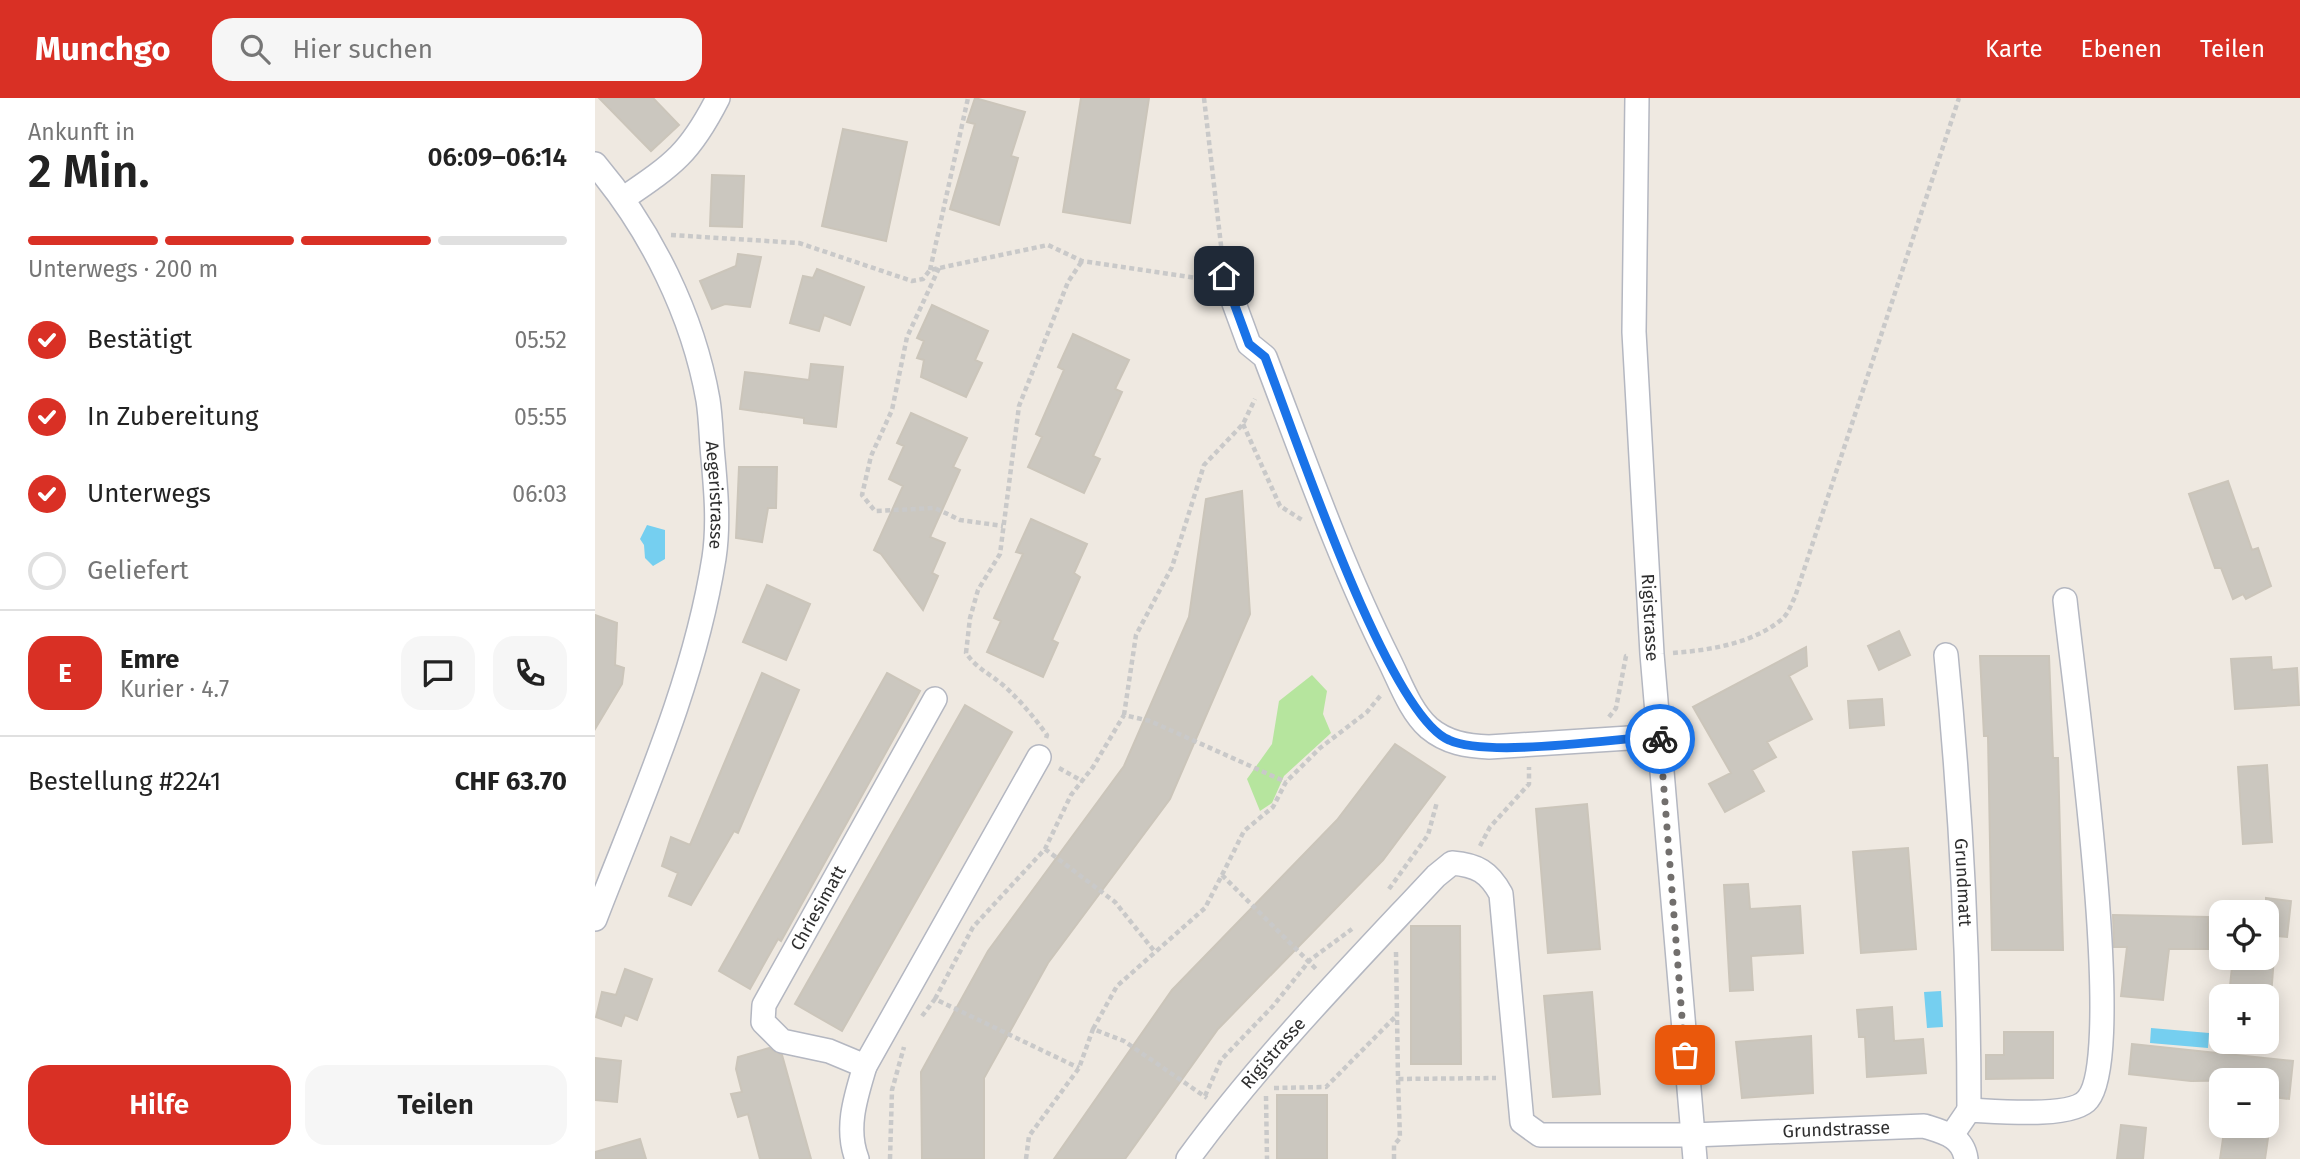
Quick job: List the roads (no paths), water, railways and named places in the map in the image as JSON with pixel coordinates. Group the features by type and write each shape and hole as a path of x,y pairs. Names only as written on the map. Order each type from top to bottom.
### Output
{"street":[{"path":"624,198 672,166 698,137 717,98"},
{"name":"Rigistrasse","path":"1637,98 1634,332 1652,654 1695,1159"},
{"name":"Aegeristrasse","path":"595,164 624,198 670,283 690,331 708,400 717,498 714,555 706,600 677,705 595,919"},
{"path":"1224,276 1249,344 1265,357 1354,590 1413,708 1428,728 1447,740 1466,746 1489,747 1660,736"},
{"path":"1966,1159 1965,1150 1952,1135 1969,1110 2044,1112 2070,1109 2087,1102 2099,1080 2103,961 2065,600"},
{"name":"Grundmatt","path":"1946,655 1969,959 1969,1110"},
{"name":"Chriesimatt","path":"866,1066 829,1051 782,1041 763,1022 764,1005 935,699"},
{"path":"856,1159 851,1144 854,1102 866,1066 1038,757"},
{"name":"Rigistrasse","path":"1188,1159 1226,1107 1331,988 1452,863 1471,865 1491,876 1501,894 1522,1122 1540,1135 1692,1135"},
{"name":"Grundstrasse","path":"1692,1135 1924,1126 1952,1135"}],"water":[{"path":"647,525 665,530 665,559 653,566 645,558 644,545 640,539"},
{"path":"1941,991 1943,1027 1927,1028 1924,992"},
{"path":"2151,1028 2209,1033 2208,1048 2150,1043"}]}
